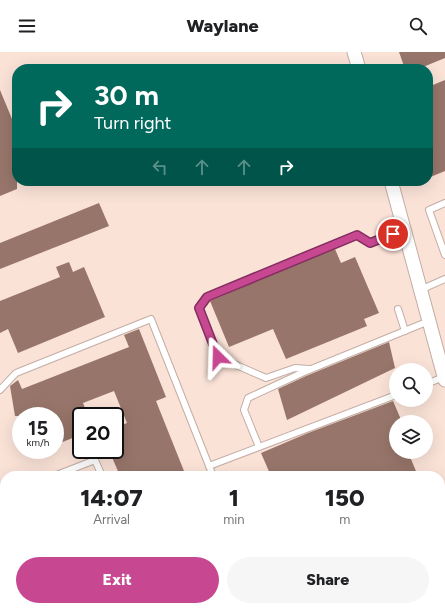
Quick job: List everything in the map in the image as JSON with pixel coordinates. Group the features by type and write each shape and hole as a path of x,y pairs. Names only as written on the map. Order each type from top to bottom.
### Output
{"street":[{"path":"354,52 358,64"},
{"path":"392,186 444,379"}],"lane":[{"path":"445,203 429,210 445,255"},
{"path":"309,370 295,368 266,378 218,357 199,308 207,297 351,237 357,235 370,243 404,230"},
{"path":"420,290 445,279"},
{"path":"398,309 405,331"},
{"path":"0,390 16,373 150,319 212,471"},
{"path":"259,447 244,410 248,398 309,370 429,321"},
{"path":"433,382 444,379"},
{"path":"210,466 389,398"},
{"path":"67,471 95,460 100,471"}],"shaded area":[{"path":"0,52 445,52 445,471 0,471"}],"building":[{"path":"399,52 445,52 445,58 430,64 403,64"},
{"path":"445,80 445,171 433,176 433,85"},
{"path":"0,90 12,119 12,186 17,186 17,189 0,196"},
{"path":"99,203 109,226 0,269 0,243"},
{"path":"335,249 341,263 355,257 379,313 364,319 367,326 286,359 273,329 229,347 210,301"},
{"path":"69,262 73,272 84,267 105,317 18,353 8,329 0,333 0,301 60,277 56,267"},
{"path":"139,329 166,397 156,401 184,471 118,471 113,459 124,459 124,424 127,423 124,416 124,407 120,407 114,391 83,403 85,407 72,407 72,438 64,441 64,407 14,407 10,386 18,380 22,389 129,347 124,335"},
{"path":"389,342 394,363 389,363 389,371 287,420 278,389"},
{"path":"389,403 389,407 396,407 399,415 389,415 389,459 411,459 416,471 269,471 261,453 308,433"}],"route":[{"path":"218,357 199,308 207,297 357,235 370,243 393,234"}]}
